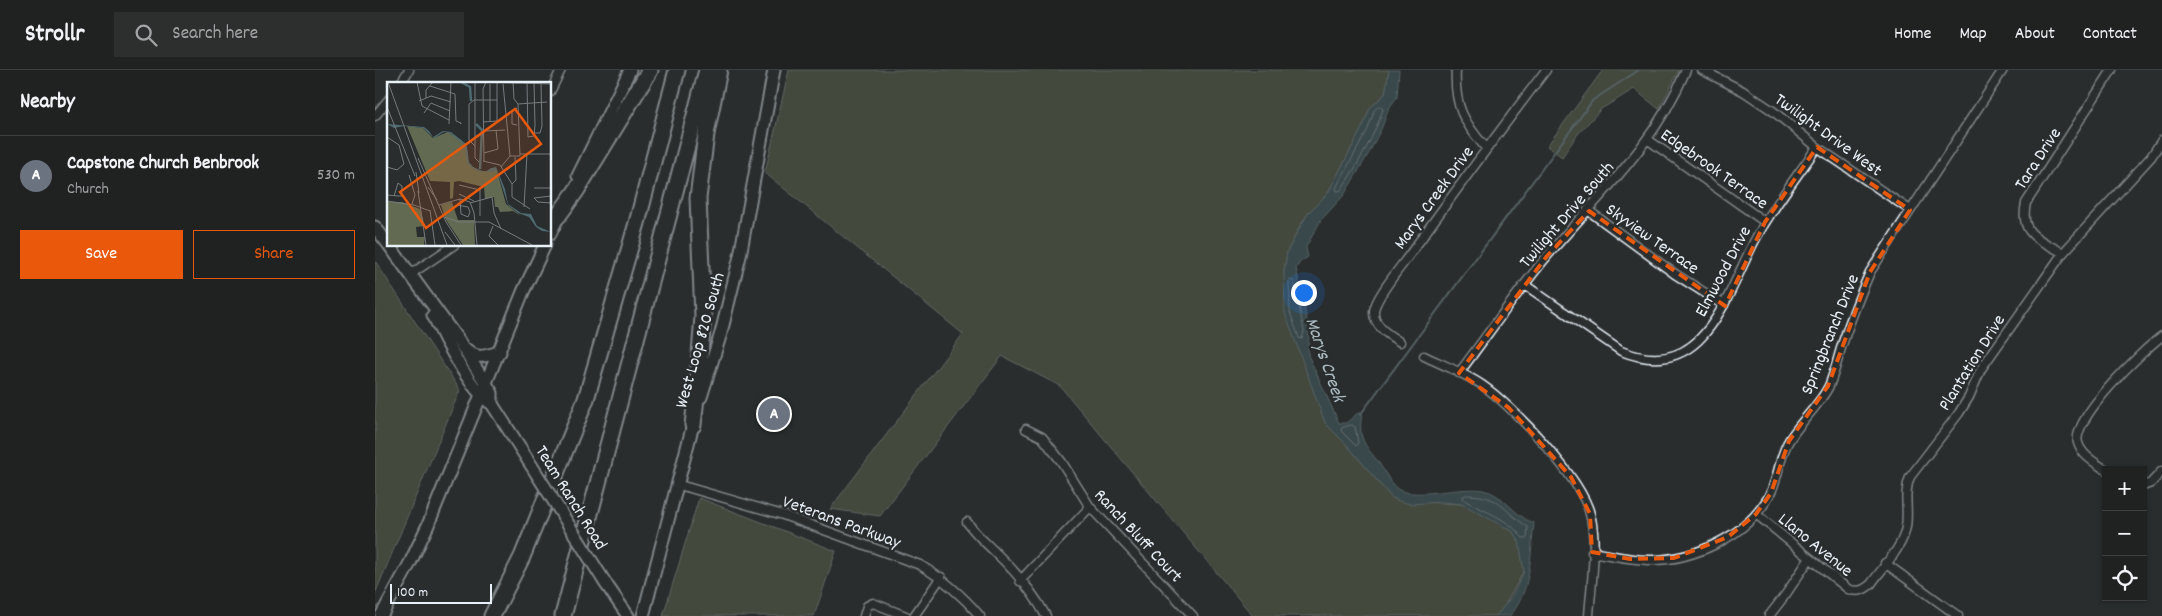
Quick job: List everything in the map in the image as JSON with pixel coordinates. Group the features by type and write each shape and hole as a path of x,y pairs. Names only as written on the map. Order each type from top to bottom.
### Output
{"highway":[{"path":"558,216 576,191 651,70"},
{"path":"492,616 522,558 586,399 632,241 677,70"},
{"path":"563,616 707,70"},
{"path":"693,425 699,380 703,316 698,198 706,134 719,70"}],"main road":[{"path":"551,232 630,70"},
{"name":"West Loop 820 South","path":"643,616 676,484 721,333 740,256 774,70"},
{"name":"Team Ranch Road","path":"375,227 387,242"},
{"name":"Team Ranch Road","path":"390,246 458,340 484,390"},
{"path":"381,616 410,563 427,525 500,352 523,292 545,246"},
{"name":"Team Ranch Road","path":"426,297 448,346 484,390 492,393 492,404 607,584 624,614"},
{"path":"458,340 474,356 480,357 500,352"}],"street":[{"path":"401,82 409,70"},
{"path":"551,90 561,70"},
{"path":"1456,70 1456,93 1463,119 1486,148"},
{"name":"Marys Creek Drive","path":"1399,342 1380,326 1375,316 1374,308 1392,279 1486,148 1546,70"},
{"name":"Twilight Drive South","path":"1459,373 1547,256 1589,211 1632,160 1669,105 1686,70"},
{"name":"Twilight Drive West","path":"1702,70 1743,91 1773,111 1817,147 1910,210"},
{"name":"Springbranch Drive","path":"1592,552 1630,559 1673,558 1715,544 1728,537 1757,514 1771,493 1789,440 1815,409 1829,386 1855,306 1870,272 2003,70"},
{"name":"Tara Drive","path":"2063,253 2031,235 2026,228 2023,217 2026,203 2112,70"},
{"path":"375,116 387,101"},
{"name":"Edgebrook Terrace","path":"1647,139 1765,222"},
{"name":"Plantation Drive","path":"1859,591 1871,584 1901,542 1906,529 1908,512 1906,487 1910,477 1959,413 1969,397 1981,369 2063,253 2151,157 2162,140"},
{"name":"Elmwood Drive","path":"1525,285 1621,351 1653,360 1675,355 1689,349 1698,342 1725,305 1765,222 1817,147"},
{"name":"Skyview Terrace","path":"1589,211 1675,274 1725,305"},
{"path":"411,274 453,246"},
{"path":"2102,467 2087,456 2078,443 2079,428 2096,404 2135,358 2162,336"},
{"path":"1424,356 1480,384 1509,408 1571,477 1585,499 1593,531 1589,616"},
{"name":"Ranch Bluff Court","path":"1026,429 1042,437 1052,448 1089,507 1193,616"},
{"path":"2147,484 2151,483 2162,471"},
{"name":"Veterans Parkway","path":"676,484 819,527 920,565 941,577 962,595 980,616"},
{"path":"1020,581 1089,507"},
{"name":"Llano Avenue","path":"1757,514 1848,589 1859,591"},
{"path":"967,522 979,539 997,554 1038,602 1045,616"},
{"path":"1769,616 1787,594 1810,558"},
{"path":"1885,563 1954,615"},
{"path":"915,616 941,577"},
{"path":"864,616 867,606 873,603 906,616"}],"highlighted area":[{"path":"1817,147 1910,210 1870,272 1828,386 1789,441 1771,493 1756,514 1728,537 1674,558 1630,559 1592,552 1590,514 1571,477 1509,408 1459,373 1547,256 1589,211 1725,306 1765,222"}],"green space":[{"path":"789,70 1389,70 1385,94 1370,108 1363,126 1328,193 1309,212 1300,226 1287,252 1284,272 1325,423 1347,445 1391,497 1399,501 1462,504 1503,525 1512,531 1519,541 1524,571 1501,612 1496,616 1253,616 1060,386 1002,356 880,516 830,509 963,334 765,173"},
{"path":"1603,70 1679,70 1659,109 1634,89 1601,109 1577,135 1562,157 1547,146"},
{"path":"375,261 460,390 375,594"},
{"path":"699,498 836,551 814,616 663,616"}],"water":[{"path":"1389,70 1399,70 1397,97 1389,108 1369,153 1344,195 1321,220 1306,247 1308,257 1300,262 1296,268 1309,330 1308,355 1339,423 1346,423 1358,413 1362,414 1361,434 1365,444 1396,488 1417,493 1474,489 1491,492 1521,516 1534,523 1526,584 1517,606 1510,616 1496,616 1512,596 1524,572 1519,541 1512,531 1462,504 1442,502 1410,504 1391,497 1347,445 1325,423 1285,313 1284,272 1287,252 1309,212 1328,193 1363,126 1370,108 1385,94"}],"waterway":[{"path":"1360,415 1593,100 1639,70"}],"place":[{"name":"Capstone Church Benbrook","path":"774,414"}],"water label":[{"name":"Marys Creek","path":"1327,359"}]}
